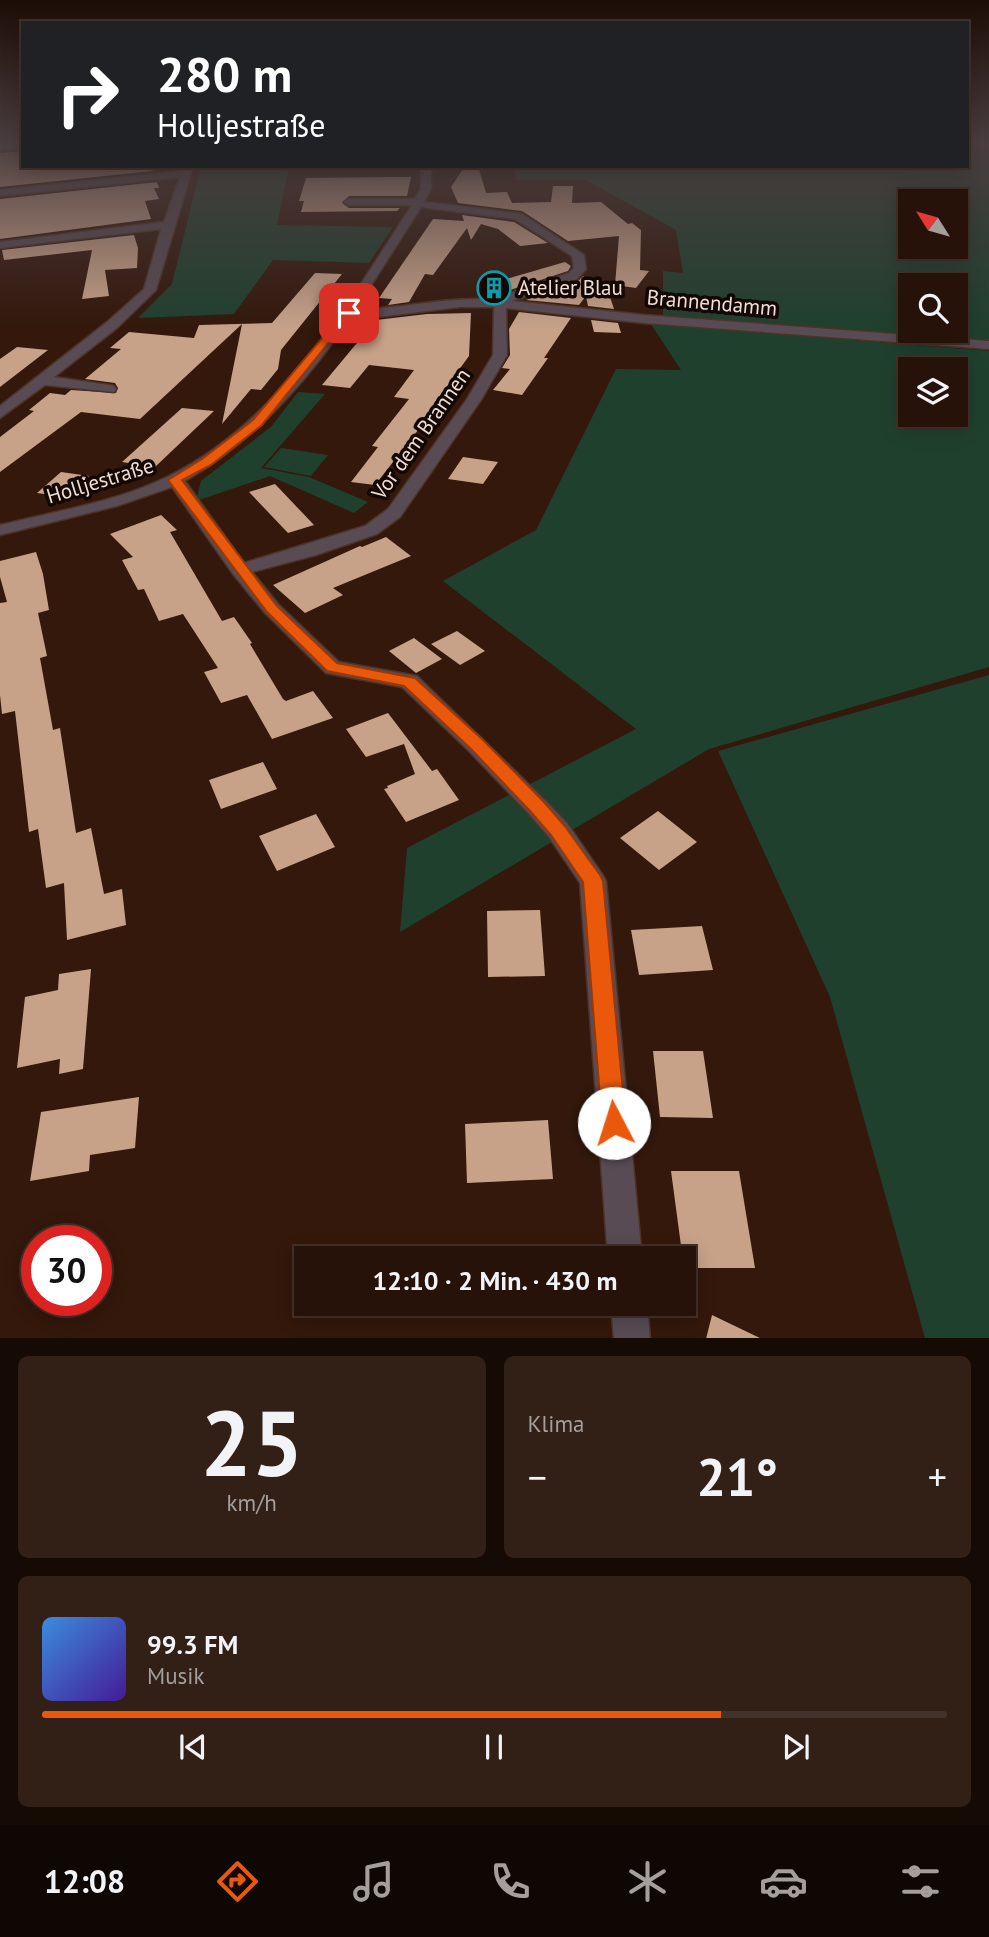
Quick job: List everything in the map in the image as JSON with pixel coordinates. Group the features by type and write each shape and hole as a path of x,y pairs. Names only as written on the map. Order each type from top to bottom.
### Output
{"street":[{"path":"0,413 130,311 150,290 175,204"},
{"name":"Holljestraße","path":"0,530 56,517 174,480 207,462 257,422 349,313 418,204"},
{"path":"430,204 518,216 578,256 580,269 573,276 497,303"},
{"path":"0,245 168,225"},
{"name":"Brannendamm","path":"349,313 391,312 460,303 497,303 644,318 989,345"},
{"name":"Vor dem Brannen","path":"240,570 310,551 371,530 394,513 474,400 500,355 497,303"},
{"path":"42,380 109,388"},
{"path":"174,480 182,487 240,570 272,609 332,668 409,681 537,807 558,830 593,881 624,1246"},
{"path":"630,1316 632,1338"}],"green space":[{"path":"192,204 281,204 277,225 393,227 369,263 273,260 234,314 138,318 172,284"},
{"path":"630,204 898,204 898,259 968,259 968,204 989,204 989,342 968,340 968,273 898,273 898,335 663,316 663,271 683,273 676,230"},
{"path":"651,324 989,351 989,667 709,749 400,932 407,848 636,729 443,581 536,530 616,369 681,370"},
{"path":"298,392 325,394 261,468 309,477 368,502 354,513 270,476 196,501 201,481 271,427"},
{"path":"281,448 328,455 311,476 264,467"},
{"path":"989,675 989,1338 925,1338 830,997 718,751"}],"building":[{"path":"0,204 146,204 151,219 0,239"},
{"path":"303,204 400,208 397,211 301,212"},
{"path":"470,204 604,204 628,224 632,223 641,230 640,270 649,271 636,288 615,285 619,236 568,241 522,211"},
{"path":"462,215 514,222 548,243 520,246 498,229 481,224 471,240 467,228 433,275 425,274 409,302 388,305 392,299 379,298 433,219 464,221"},
{"path":"134,235 138,248 137,268 105,270 109,296 82,299 92,250 4,260 2,250"},
{"path":"565,262 571,266 568,271 510,290 493,291 492,283"},
{"path":"315,273 342,274 281,350 278,369 261,390 251,389 222,424 242,324 140,419 81,412 0,472 0,437 34,411 29,410 50,393 65,395 71,390 116,393 118,388 115,383 85,379 121,349 110,348 129,332 194,338 199,325 272,323"},
{"path":"583,276 591,282 605,282 614,309 588,306 586,296 579,305 526,300 578,281"},
{"path":"519,312 571,318 522,395 493,390 510,369 502,368 510,355 509,329"},
{"path":"471,313 469,356 429,411 433,411 375,485 351,482 378,447 372,446 409,399 394,397 414,370 369,365 350,388 322,385 376,320 427,314"},
{"path":"591,320 618,323 621,333 594,332"},
{"path":"17,347 48,350 0,387 0,359"},
{"path":"182,408 214,411 155,467 122,462"},
{"path":"463,457 498,462 483,484 448,479"},
{"path":"61,472 89,476 66,497 37,493"},
{"path":"275,484 314,525 288,533 249,492"},
{"path":"161,515 177,530 170,532 222,621 234,617 252,643 250,644 283,699 286,701 313,691 333,718 272,739 247,695 221,703 204,672 218,668 183,614 159,621 144,589 138,590 122,560 133,557 110,534"},
{"path":"386,537 411,556 333,588 343,595 305,613 273,585 360,546"},
{"path":"36,552 49,610 38,613 47,656 40,658 53,730 60,728 76,833 91,828 104,894 122,889 126,925 67,940 64,883 46,888 38,829 29,832 15,711 2,714 0,695 0,603 7,602 0,577 0,561"},
{"path":"457,631 485,651 460,665 431,644"},
{"path":"414,638 442,659 416,673 389,651"},
{"path":"388,713 432,771 437,769 459,800 406,822 384,789 415,774 404,744 366,757 346,729"},
{"path":"263,762 277,789 221,809 209,780"},
{"path":"658,811 697,842 659,870 620,838"},
{"path":"316,814 335,847 277,871 259,836"},
{"path":"540,910 545,976 488,977 487,911"},
{"path":"702,926 713,970 639,975 631,930"},
{"path":"91,969 83,1069 59,1074 60,1059 17,1068 25,997 58,990 59,974"},
{"path":"653,1051 703,1051 713,1118 660,1117"},
{"path":"139,1097 135,1148 90,1155 89,1171 30,1181 41,1112"},
{"path":"548,1120 553,1179 467,1183 465,1124"},
{"path":"671,1171 739,1171 755,1268 696,1268 696,1246 681,1246"},
{"path":"712,1315 760,1338 706,1338"}],"place":[{"name":"Atelier Blau","path":"494,288"}],"route":[{"path":"349,313 257,422 207,462 174,480 182,487 240,570 272,609 332,668 409,681 537,807 558,830 593,881 614,1123"}]}
